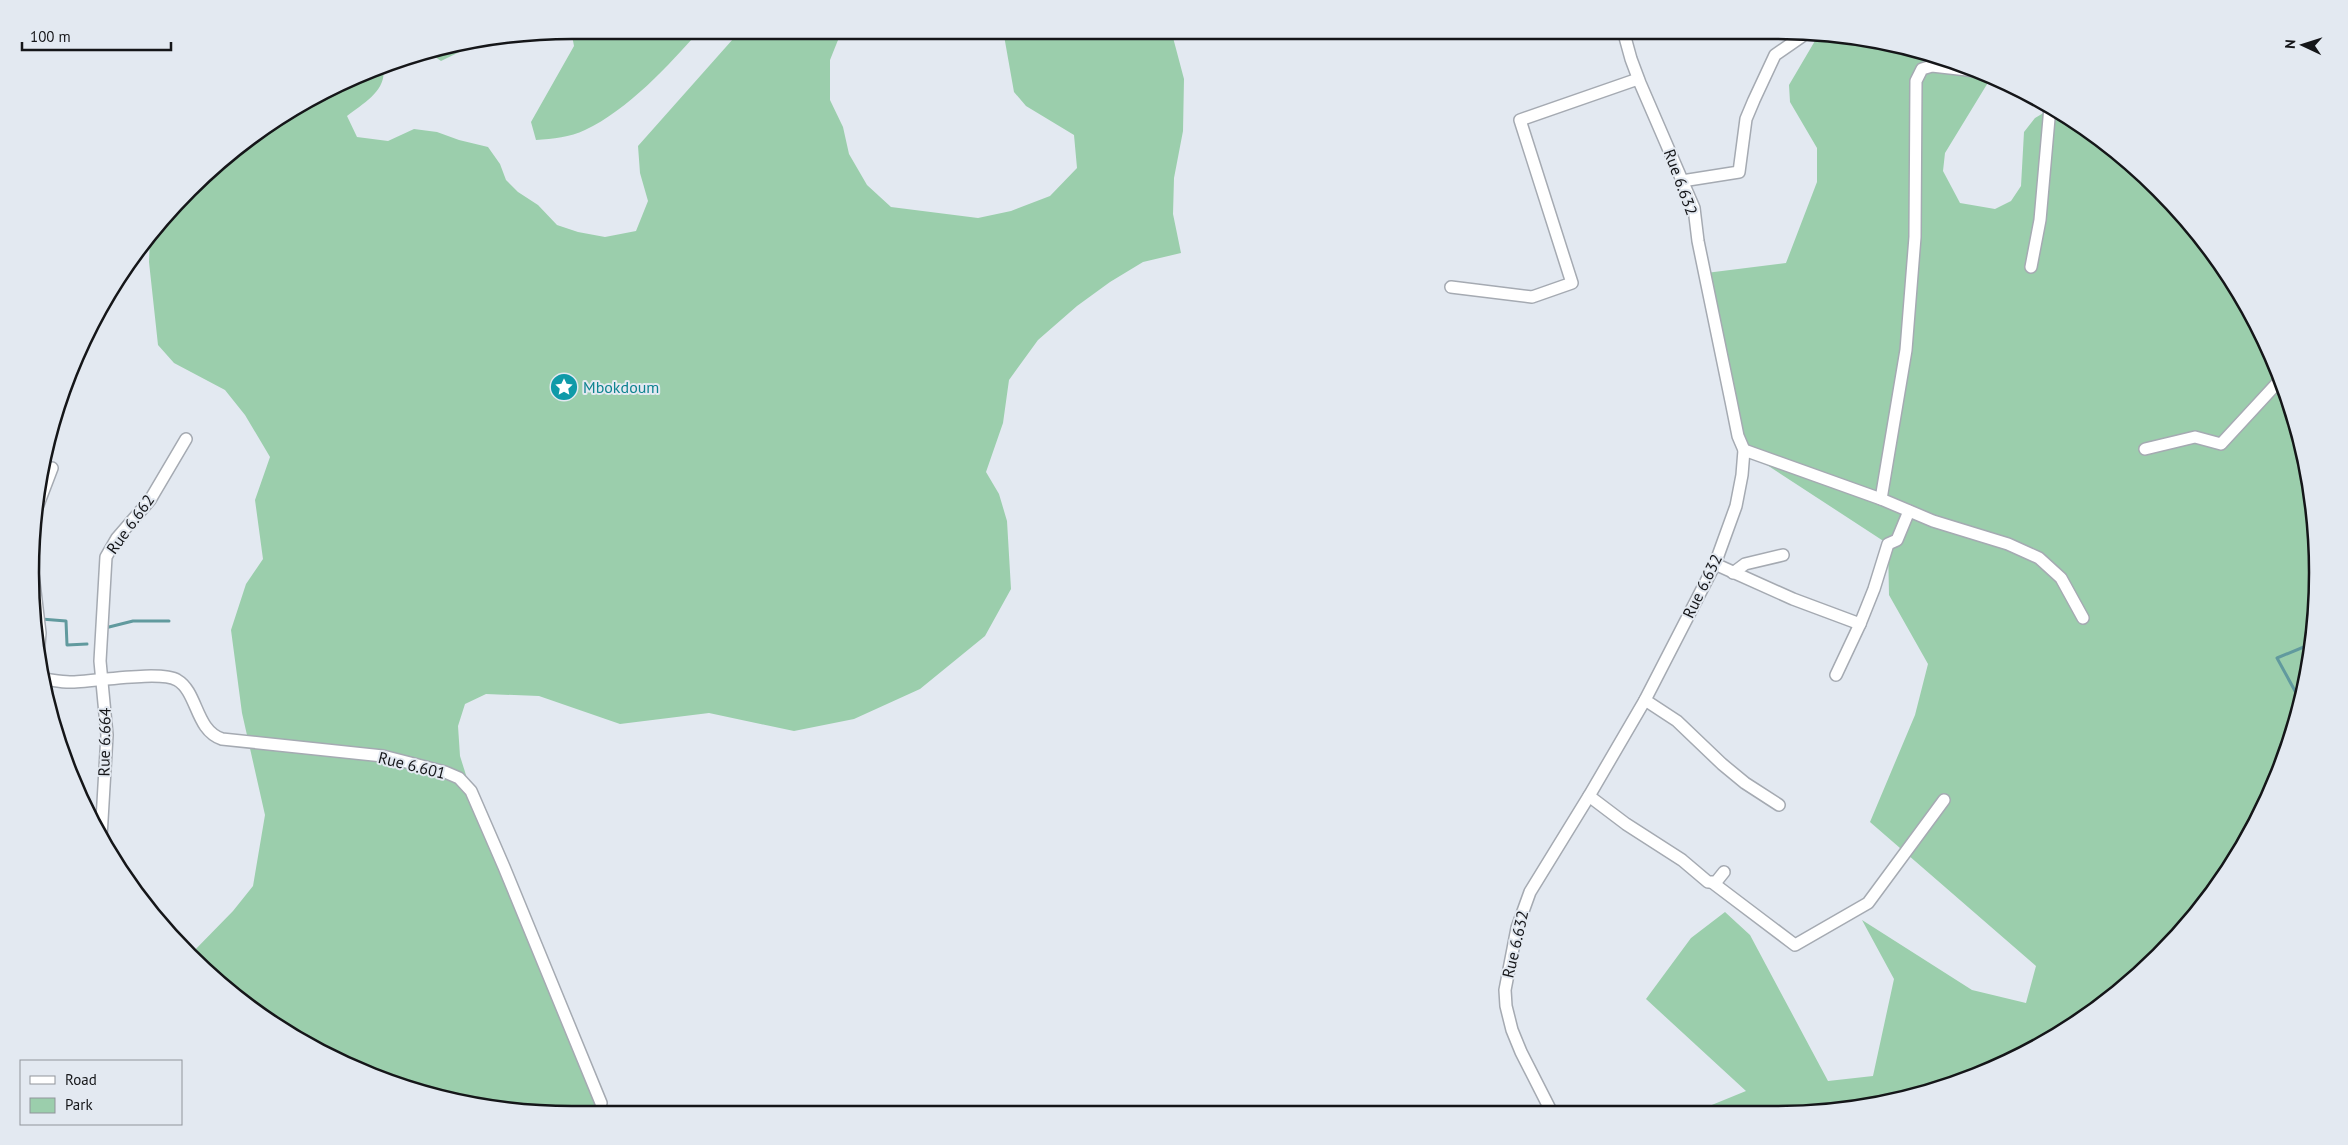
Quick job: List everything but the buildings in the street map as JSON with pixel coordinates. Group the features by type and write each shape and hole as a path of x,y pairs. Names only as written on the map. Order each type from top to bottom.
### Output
{"street":[{"name":"Rue 6.632","path":"1549,1106 1512,1030 1505,990 1517,928 1524,904 1543,868 1589,796 1645,700 1715,564 1740,492 1744,450 1738,436 1698,241 1694,208 1638,79 1626,39"},
{"path":"1682,181 1739,172 1746,119 1754,100 1775,54 1797,40"},
{"path":"1881,499 1906,350 1915,237 1916,81 1922,69 1932,66 1950,68"},
{"path":"1451,287 1532,297 1572,283 1520,120 1638,79"},
{"path":"2031,267 2040,220 2049,115"},
{"path":"2145,449 2195,437 2221,444 2275,385"},
{"name":"Rue 6.662","path":"102,678 100,661 106,557 117,538 150,500 186,439"},
{"path":"1744,450 1881,499 1933,521 2008,544 2039,558 2061,578 2083,618"},
{"path":"47,482 52,468"},
{"path":"1836,675 1874,589 1888,544 1896,540 1909,511"},
{"path":"1733,573 1746,564 1783,556"},
{"path":"1715,564 1792,599 1860,624"},
{"name":"Rue 6.601","path":"50,680 70,682 102,678 170,677 183,684 213,736 222,739 383,756 445,772 459,778 471,792 601,1103"},
{"name":"Rue 6.664","path":"102,678 107,735 102,824"},
{"path":"1645,700 1677,721 1722,764 1746,783 1780,805"},
{"path":"1589,796 1626,824 1682,860 1708,882 1713,883 1794,945 1868,903 1944,800"},
{"path":"1713,883 1724,872"}],"green space":[{"path":"573,39 692,39 647,86 617,111 585,130 561,137 536,140 531,122 574,46"},
{"path":"733,39 838,39 830,60 830,100 843,127 849,154 867,185 891,207 978,218 1011,211 1050,196 1077,168 1074,135 1026,106 1014,92 1005,39 1173,39 1184,79 1183,131 1174,178 1173,214 1181,253 1143,262 1110,282 1077,306 1038,340 1009,380 1003,423 986,472 999,494 1007,521 1011,589 985,636 920,689 854,719 794,731 709,713 620,724 539,696 486,694 465,704 458,726 460,756 471,791 536,944 601,1106 538,1105 503,1102 434,1088 401,1078 368,1066 336,1051 306,1035 248,996 195,950 233,911 253,886 265,815 242,713 231,630 246,584 263,559 255,500 270,457 245,415 225,390 174,363 158,345 149,262 150,247 195,195 248,149 306,110 336,94 384,73 382,82 373,95 347,116 357,137 388,141 414,129 437,132 488,147 500,164 506,180 518,192 538,205 557,225 578,232 605,237 636,231 648,201 640,173 638,146"},
{"path":"1815,40 1845,43 1914,57 1988,83 1945,153 1943,171 1960,203 1995,209 2011,201 2021,186 2024,132 2035,118 2045,112 2100,149 2153,195 2199,248 2219,276 2238,306 2269,368 2291,434 2305,503 2309,572 2308,607 2305,642 2291,711 2269,777 2254,809 2238,839 2199,897 2153,950 2127,974 2100,996 2042,1035 1980,1066 1947,1078 1880,1096 1845,1102 1810,1105 1709,1106 1746,1091 1646,999 1691,938 1725,912 1750,935 1828,1081 1873,1076 1894,979 1862,920 1972,990 2026,1003 2036,966 1870,822 1915,715 1928,664 1889,595 1888,544 1744,450 1706,273 1786,263 1817,182 1817,148 1790,102 1789,85"},
{"path":"463,50 441,61 435,57"}],"waterway":[{"path":"41,619 66,621 67,645 87,644"},
{"path":"105,628 133,621 169,621"},
{"path":"2295,692 2277,658 2304,647"}],"place":[{"name":"Mbokdoum","path":"564,387"}]}
